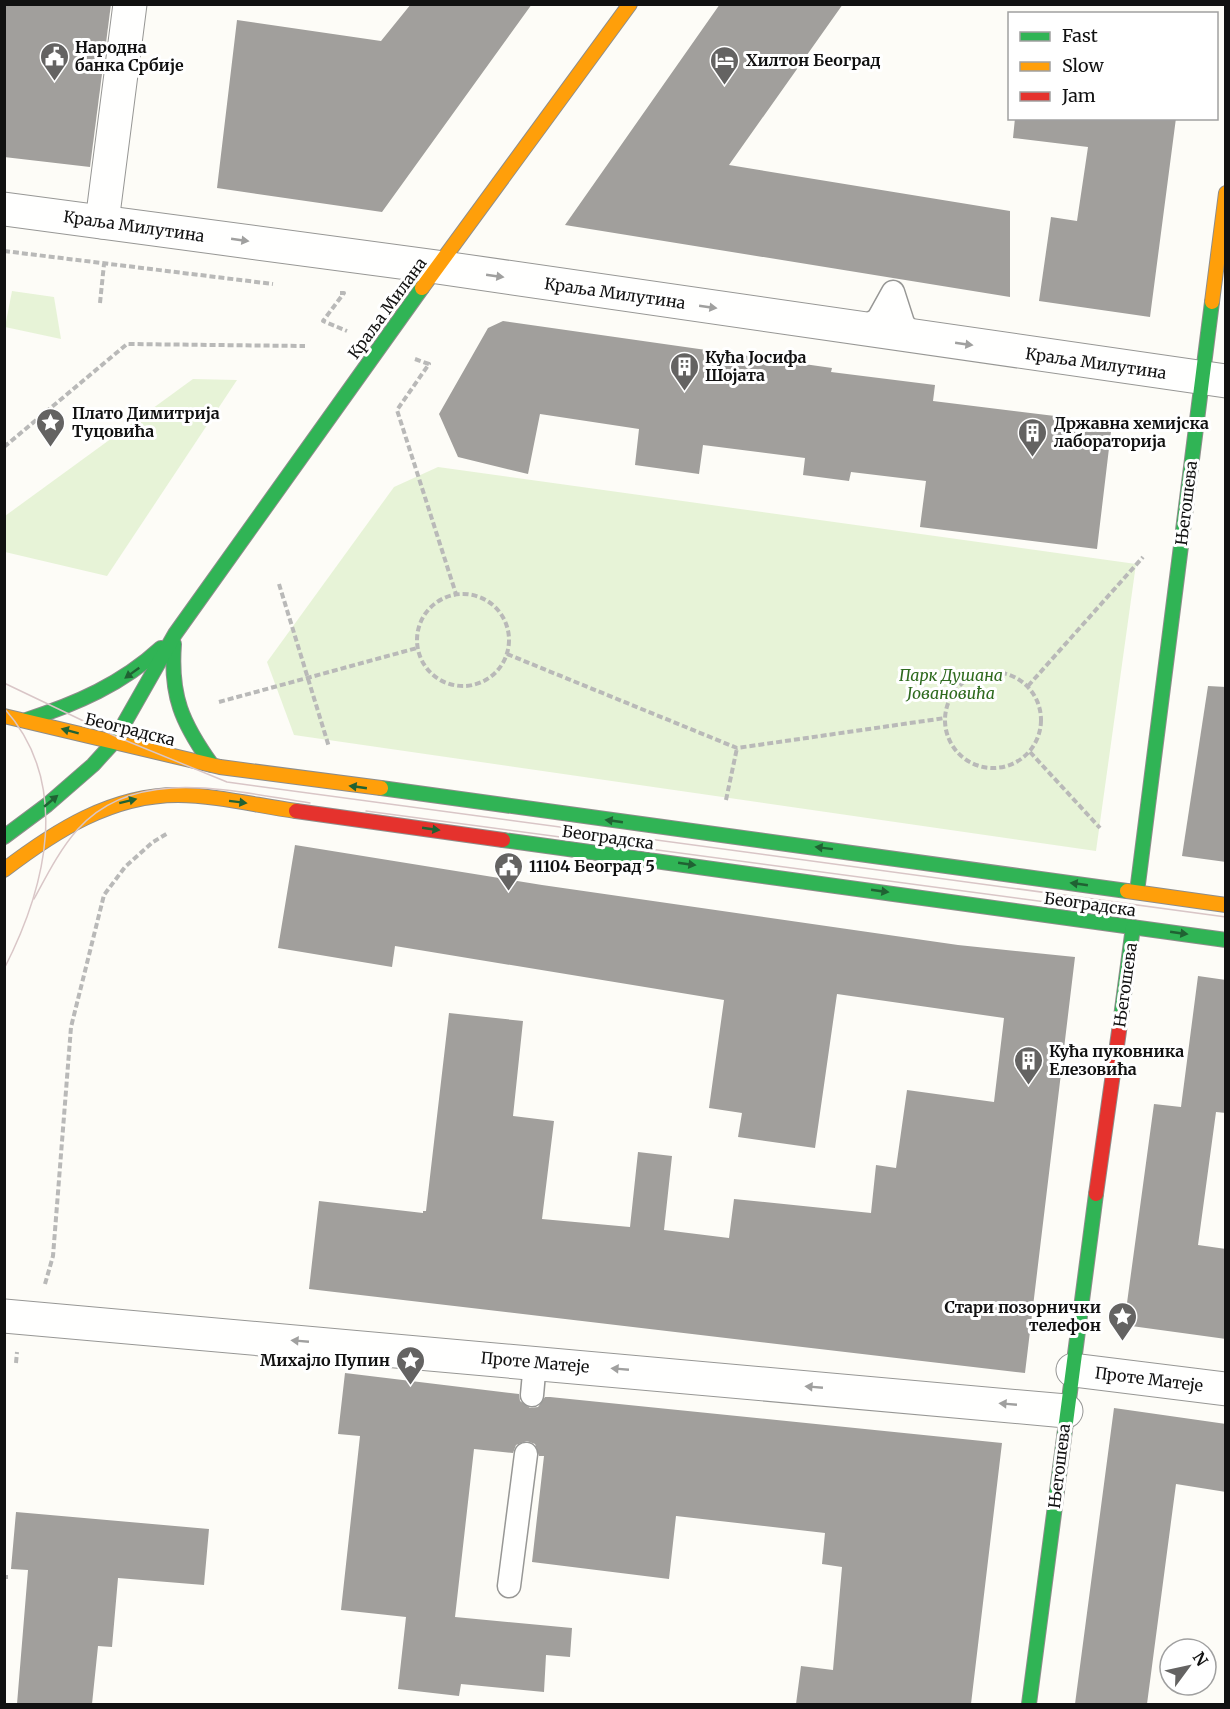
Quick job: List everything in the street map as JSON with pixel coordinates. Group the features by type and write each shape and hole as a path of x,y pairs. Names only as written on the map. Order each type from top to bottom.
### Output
{"main road":[{"name":"Краља Милана","path":"4,837 62,792 113,743 175,634 437,267 630,4"},
{"name":"Његошева","path":"1137,892 1213,380 1226,193"},
{"name":"Краља Милана","path":"4,716 26,720 82,701 105,690 146,663 175,634"},
{"path":"175,634 173,688 179,714 190,735 212,765"},
{"name":"Београдска","path":"26,720 113,743 212,765 1226,905"},
{"name":"Београдска","path":"4,870 72,824 112,805 147,797 180,795 1226,940"},
{"name":"Његошева","path":"1029,1704 1066,1411 1133,927"}],"street":[{"path":"102,222 130,4"},
{"name":"Краља Милутина","path":"4,209 437,267 1213,380"},
{"name":"Његошева","path":"1133,927 1137,892"},
{"name":"Проте Матеје","path":"4,1316 1066,1411"},
{"name":"Проте Матеје","path":"1073,1370 1226,1389"}],"lane":[{"path":"862,329 878,319 894,285 903,323 914,337"},
{"path":"532,1395 535,1362"},
{"path":"509,1586 526,1454"}],"path":[{"path":"4,251 275,285"},
{"path":"100,303 104,264"},
{"path":"323,321 344,293 332,292"},
{"path":"4,447 127,344 305,346"},
{"path":"429,364 398,410 456,594"},
{"path":"1028,686 1145,554"},
{"path":"279,584 330,749"},
{"path":"456,594 484,599 496,608 504,620 508,634 507,654 501,666 482,683 455,686 441,682 421,661 417,648 417,633 421,619 430,607 442,598 456,594"},
{"path":"219,702 417,648"},
{"path":"507,654 737,747 945,718"},
{"path":"1003,673 1028,686 1036,698 1041,718 1038,739 1030,752 1018,761 1003,767 989,768 974,764 953,745 945,718 954,692 975,675 1003,673"},
{"path":"725,804 737,747"},
{"path":"1030,752 1100,828"},
{"path":"53,1256 71,1027 104,894 125,867 153,842 171,832"}],"green space":[{"path":"12,291 54,297 61,339 5,327"},
{"path":"193,379 237,380 107,576 5,552 5,516"},
{"name":"Парк Душана Јовановића","path":"438,467 1136,564 1096,851 294,735 267,662 394,487"}],"building":[{"name":"Народна банка Србије","path":"4,4 111,4 90,167 4,157"},
{"path":"411,4 532,4 382,212 217,188 237,20 381,41"},
{"name":"Хилтон Београд","path":"720,4 843,4 729,165 1010,211 1010,297 565,225"},
{"path":"1015,120 1176,120 1150,317 1039,301 1051,217 1077,221 1088,147 1013,138"},
{"path":"503,321 832,368 831,372 935,385 933,401 1112,423 1097,549 920,527 926,481 851,472 849,481 803,475 805,458 703,445 699,474 635,465 639,429 540,414 528,474 458,457 439,414 488,328"},
{"path":"1208,686 1226,687 1226,862 1182,856"},
{"path":"295,845 542,885 958,945 1075,957 1025,1373 309,1289 319,1201 423,1213 426,1211 449,1013 523,1021 513,1116 554,1121 542,1219 630,1227 638,1152 672,1156 664,1230 729,1238 734,1199 871,1213 876,1165 896,1168 907,1090 994,1102 1004,1018 837,994 815,1148 738,1137 742,1113 709,1108 724,1000 395,946 392,967 278,948"},
{"path":"1198,976 1226,980 1226,1113 1216,1112 1198,1245 1226,1249 1226,1339 1124,1325 1154,1104 1181,1107"},
{"path":"345,1373 519,1394 520,1401 530,1408 538,1407 545,1397 550,1397 1002,1443 971,1704 796,1704 801,1666 833,1670 842,1567 822,1564 825,1533 676,1516 669,1579 532,1562 544,1456 539,1456 535,1444 527,1441 516,1445 513,1453 474,1449 455,1617 572,1628 570,1657 546,1655 544,1692 461,1684 459,1696 398,1689 406,1617 341,1610 360,1436 338,1434"},
{"path":"1114,1408 1226,1424 1226,1492 1176,1484 1147,1704 1075,1704"},
{"path":"16,1512 209,1529 204,1585 118,1578 112,1647 98,1646 92,1704 17,1704 28,1570 11,1569"}],"tram line":[{"path":"4,683 117,737 227,782 1226,917"},
{"path":"4,708 25,738 39,769 45,802 45,836 40,870 31,904 4,969"},
{"path":"34,899 60,854 78,829 102,809 128,796 157,789 219,789 310,803"},
{"path":"366,811 1106,910"}],"traffic: fast":[{"path":"4,837 47,805 93,765 113,743 175,634 422,288"},
{"path":"1137,892 1212,302"},
{"path":"174,644 174,679 180,708 193,736 212,765"},
{"path":"26,720 98,692 146,661 161,648"},
{"path":"381,788 1127,891"},
{"path":"503,840 1226,940"},
{"path":"1121,1017 1133,927"},
{"path":"1029,1704 1096,1194"}],"traffic: slow":[{"path":"422,288 630,4"},
{"path":"1212,302 1226,193"},
{"path":"4,716 220,767 381,788"},
{"path":"4,870 64,829 107,808 130,801 192,795 296,811"},
{"path":"1127,891 1226,905"}],"traffic: jam":[{"path":"296,811 503,840"},
{"path":"1096,1194 1121,1017"}],"place":[{"name":"Народна банка Србије","path":"54,82"},
{"name":"Хилтон Београд","path":"725,86"},
{"name":"Кућа Јосифа Шојата","path":"684,392"},
{"name":"Плато Димитрија Туцовића","path":"51,448"},
{"name":"Државна хемијска лабораторија","path":"1033,458"},
{"name":"11104 Београд 5","path":"508,892"},
{"name":"Кућа пуковника Елезовића","path":"1028,1086"},
{"name":"Стари позорнички телефон","path":"1122,1342"},
{"name":"Михајло Пупин","path":"411,1386"}]}
